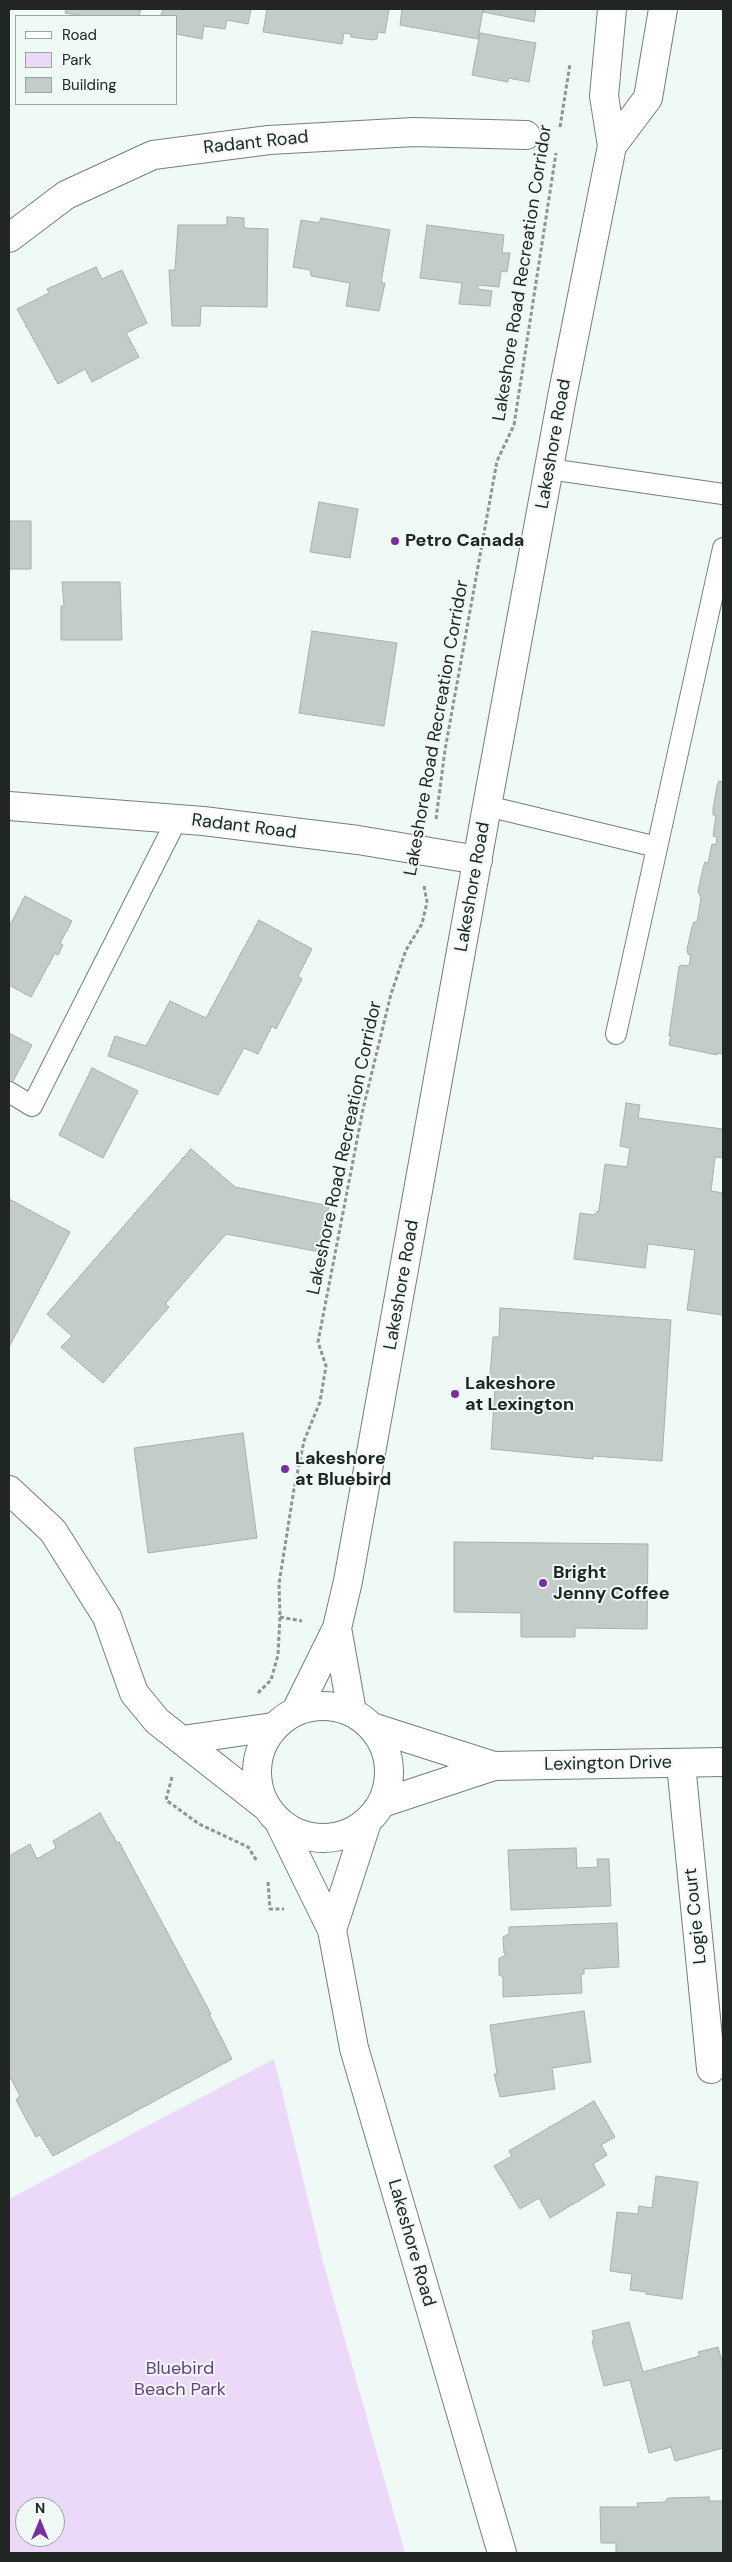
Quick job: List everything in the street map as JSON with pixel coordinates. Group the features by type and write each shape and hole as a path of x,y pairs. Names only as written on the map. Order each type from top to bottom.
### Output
{"main road":[{"name":"Lakeshore Road","path":"296,1711 337,1628 352,1561 487,806 549,469 612,146 604,96 612,9"},
{"name":"Lakeshore Road","path":"612,146 648,98 664,9"},
{"name":"Radant Road","path":"9,238 66,195 153,154 269,140 414,132 526,135"},
{"name":"Radant Road","path":"9,806 177,819 358,840 478,860"},
{"path":"9,1490 53,1531 107,1617 134,1693 157,1721 272,1814 300,1835 324,1838 347,1835 374,1813 389,1777 386,1751 362,1719 324,1706 296,1711 273,1726 182,1740"},
{"name":"Lakeshore Road","path":"337,1628 362,1719"},
{"name":"Lexington Drive","path":"362,1719 494,1766 723,1762"},
{"path":"272,1814 256,1779 259,1751 273,1726"},
{"name":"Logie Court","path":"681,1764 711,2069"},
{"name":"Lexington Drive","path":"374,1813 494,1766"},
{"name":"Lakeshore Road","path":"327,1919 374,1813"},
{"name":"Lakeshore Road","path":"272,1814 327,1919 354,2048 502,2553"}],"lane":[{"path":"549,469 723,494"},
{"path":"616,1034 723,548"},
{"path":"487,806 657,847"},
{"path":"9,1092 32,1106 177,819"}],"path":[{"name":"Lakeshore Road Recreation Corridor","path":"559,134 571,58"},
{"name":"Lakeshore Road Recreation Corridor","path":"253,1698 271,1680 278,1655 279,1584 294,1489 304,1441 320,1402 326,1366 318,1342 364,1108 391,994 406,950 422,924 427,902 422,879 440,800 445,750 496,461 514,425 558,144"},
{"path":"182,1740 166,1800 199,1824 248,1847 258,1863"},
{"path":"268,1879 270,1910 327,1919"}],"green space":[{"name":"Bluebird Beach Park","path":"274,2059 323,2262 405,2553 9,2553 9,2199"}],"building":[{"path":"66,9 141,9 139,15 78,15 65,13"},
{"path":"163,9 251,9 248,24 227,20 225,29 204,26 202,39 178,34 178,15 161,15"},
{"path":"267,9 389,9 385,33 378,32 377,39 351,37 351,34 344,33 342,44 263,32"},
{"path":"402,9 483,9 478,39 400,25"},
{"path":"484,9 536,9 534,22 483,12"},
{"path":"480,33 536,43 529,82 508,78 508,82 472,75"},
{"path":"227,217 244,218 244,228 268,229 267,307 201,306 200,326 172,326 169,270 175,270 178,225 227,225"},
{"path":"321,218 390,230 381,283 385,283 379,311 346,306 350,283 311,276 310,270 293,267 301,220 319,223"},
{"path":"427,225 504,235 502,253 510,253 507,272 501,271 499,287 478,285 478,289 492,291 490,306 459,304 462,283 420,278"},
{"path":"96,267 102,279 122,270 147,323 126,333 139,357 92,382 85,369 58,384 17,309 49,293 47,289"},
{"path":"319,502 358,509 350,558 310,552"},
{"path":"9,521 31,521 31,569 9,569"},
{"path":"62,582 120,582 122,640 61,640 61,606 64,606"},
{"path":"312,631 397,643 384,726 299,713"},
{"path":"719,781 723,782 723,1054 717,1053 717,1055 669,1045 671,1036 669,1036 679,967 681,965 689,966 691,955 688,954 687,949 692,927 694,922 697,922 701,898 698,891 703,868 705,862 708,863 712,844 716,845 717,837 713,836 716,815 713,815 713,809 717,786"},
{"path":"25,896 72,921 60,943 63,945 58,955 55,953 31,997 9,985 9,927"},
{"path":"259,920 312,949 298,976 302,979 276,1029 272,1026 258,1054 244,1048 218,1095 108,1056 115,1036 146,1046 170,1001 206,1018"},
{"path":"9,1033 32,1045 11,1085 9,1084"},
{"path":"92,1068 138,1091 103,1158 59,1135"},
{"path":"626,1103 640,1105 638,1118 723,1129 723,1158 715,1157 711,1191 723,1193 723,1315 687,1310 695,1250 648,1244 645,1268 574,1259 580,1213 594,1215 599,1210 605,1164 627,1167 630,1148 620,1146"},
{"path":"191,1149 235,1187 329,1206 320,1252 226,1234 165,1304 169,1307 103,1383 61,1347 72,1336 47,1314"},
{"path":"9,1199 70,1232 9,1347"},
{"path":"500,1308 671,1320 662,1461 593,1456 593,1459 491,1449 495,1389 489,1388 493,1337 499,1337"},
{"path":"243,1433 257,1538 148,1553 134,1448"},
{"path":"454,1542 648,1544 647,1629 575,1628 575,1637 521,1637 521,1613 454,1612"},
{"path":"100,1813 117,1843 119,1842 211,2014 209,2014 232,2059 53,2156 40,2135 36,2137 16,2100 20,2096 9,2075 9,1856 30,1844 37,1859 56,1848 53,1841"},
{"path":"576,1848 577,1868 598,1867 597,1859 609,1859 611,1906 511,1910 508,1850"},
{"path":"617,1923 619,1967 584,1969 584,1974 581,1974 582,1993 503,1997 503,1977 499,1975 499,1959 507,1954 504,1953 503,1937 509,1934 509,1927"},
{"path":"584,2011 591,2062 552,2068 555,2089 500,2097 494,2074 497,2074 490,2025"},
{"path":"594,2101 615,2137 601,2145 607,2155 593,2164 605,2185 550,2218 539,2198 520,2209 494,2166 512,2156 509,2151"},
{"path":"656,2176 698,2182 682,2299 630,2290 632,2274 610,2271 617,2212 638,2214 639,2206 652,2208"},
{"path":"629,2322 643,2372 700,2356 698,2352 718,2347 723,2364 723,2448 675,2461 671,2447 649,2453 630,2380 604,2386 592,2341 594,2340 592,2331"},
{"path":"709,2497 709,2501 723,2501 723,2553 616,2553 616,2543 601,2543 600,2507 638,2507 637,2503 665,2502 668,2498"}],"place":[{"name":"Petro Canada","path":"395,541"},
{"name":"Lakeshore at Lexington","path":"455,1394"},
{"name":"Lakeshore at Bluebird","path":"285,1469"},
{"name":"Bright Jenny Coffee","path":"543,1583"}]}
